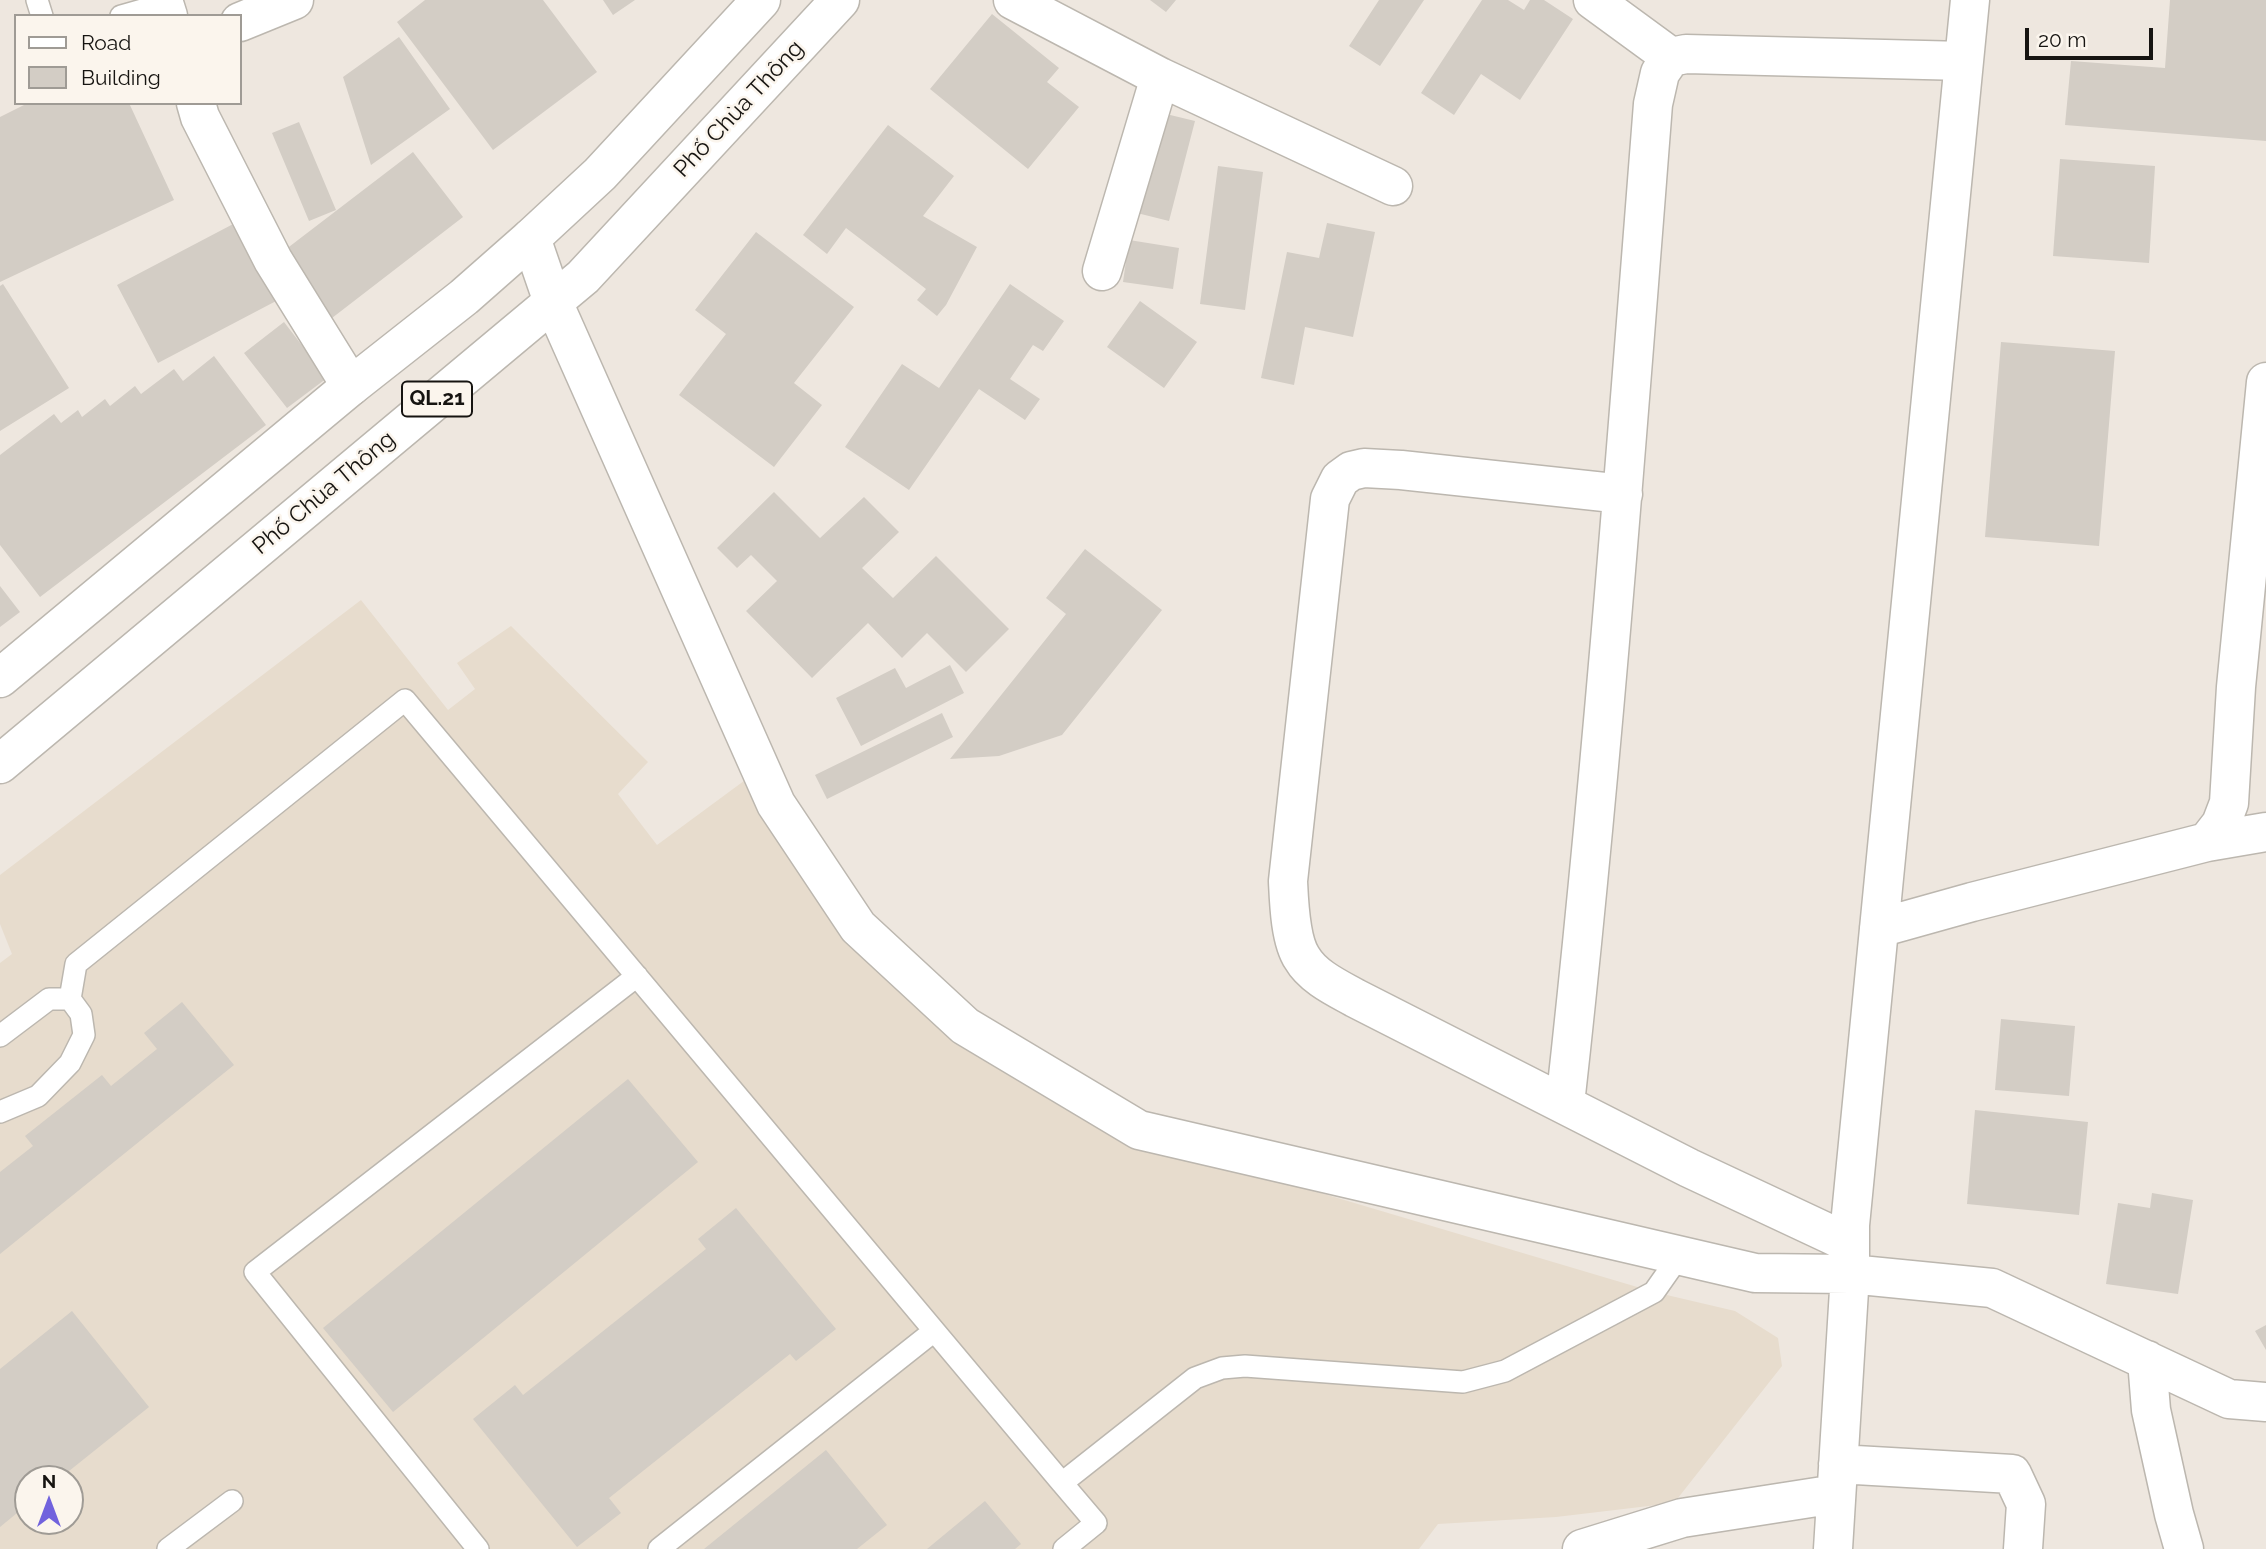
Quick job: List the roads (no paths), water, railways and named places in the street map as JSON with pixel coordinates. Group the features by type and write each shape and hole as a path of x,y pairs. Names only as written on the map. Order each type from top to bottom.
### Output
{"main road":[{"path":"242,21 294,0"},
{"name":"QL.21","path":"0,678 351,386 464,297 531,238 600,174 761,0"},
{"name":"Phố Chùa Thông","path":"0,764 583,277 840,0"},
{"path":"1013,0 1160,77 1393,187"},
{"path":"1593,0 1671,57"},
{"path":"1833,1549 1850,1258 1879,928 1970,0"},
{"path":"1565,1104 1586,912 1623,494 1653,104 1660,74 1671,57 1686,54 1964,61"},
{"path":"1102,271 1160,77"},
{"path":"196,105 273,260 351,386"},
{"path":"531,238 553,302 776,804 858,928 965,1026 1139,1130 1755,1273 1850,1258"},
{"path":"2207,842 2221,824 2230,803 2236,687 2266,382"},
{"path":"1623,494 1364,468 1351,471 1340,479 1330,499 1288,881 1290,920 1301,958 1325,981 1689,1168 1850,1258 1992,1288 2230,1399 2266,1402"},
{"path":"1879,928 2207,842 2266,832"},
{"path":"2147,1360 2151,1410 2184,1549"},
{"path":"1582,1549 1682,1518 1837,1479 2012,1474 2026,1504 2023,1549"}],"lane":[{"path":"130,14 165,6"},
{"path":"0,1112 38,1096 70,1063 84,1035 81,1014 70,999 76,964 405,700 1096,1523 1064,1549"},
{"path":"478,1549 255,1272 638,976"},
{"path":"0,1036 49,999 70,999"},
{"path":"1062,1483 1195,1378 1222,1368 1245,1366 1464,1382 1505,1371 1654,1292 1680,1255"},
{"path":"659,1549 934,1331"},
{"path":"168,1549 232,1501"}]}
